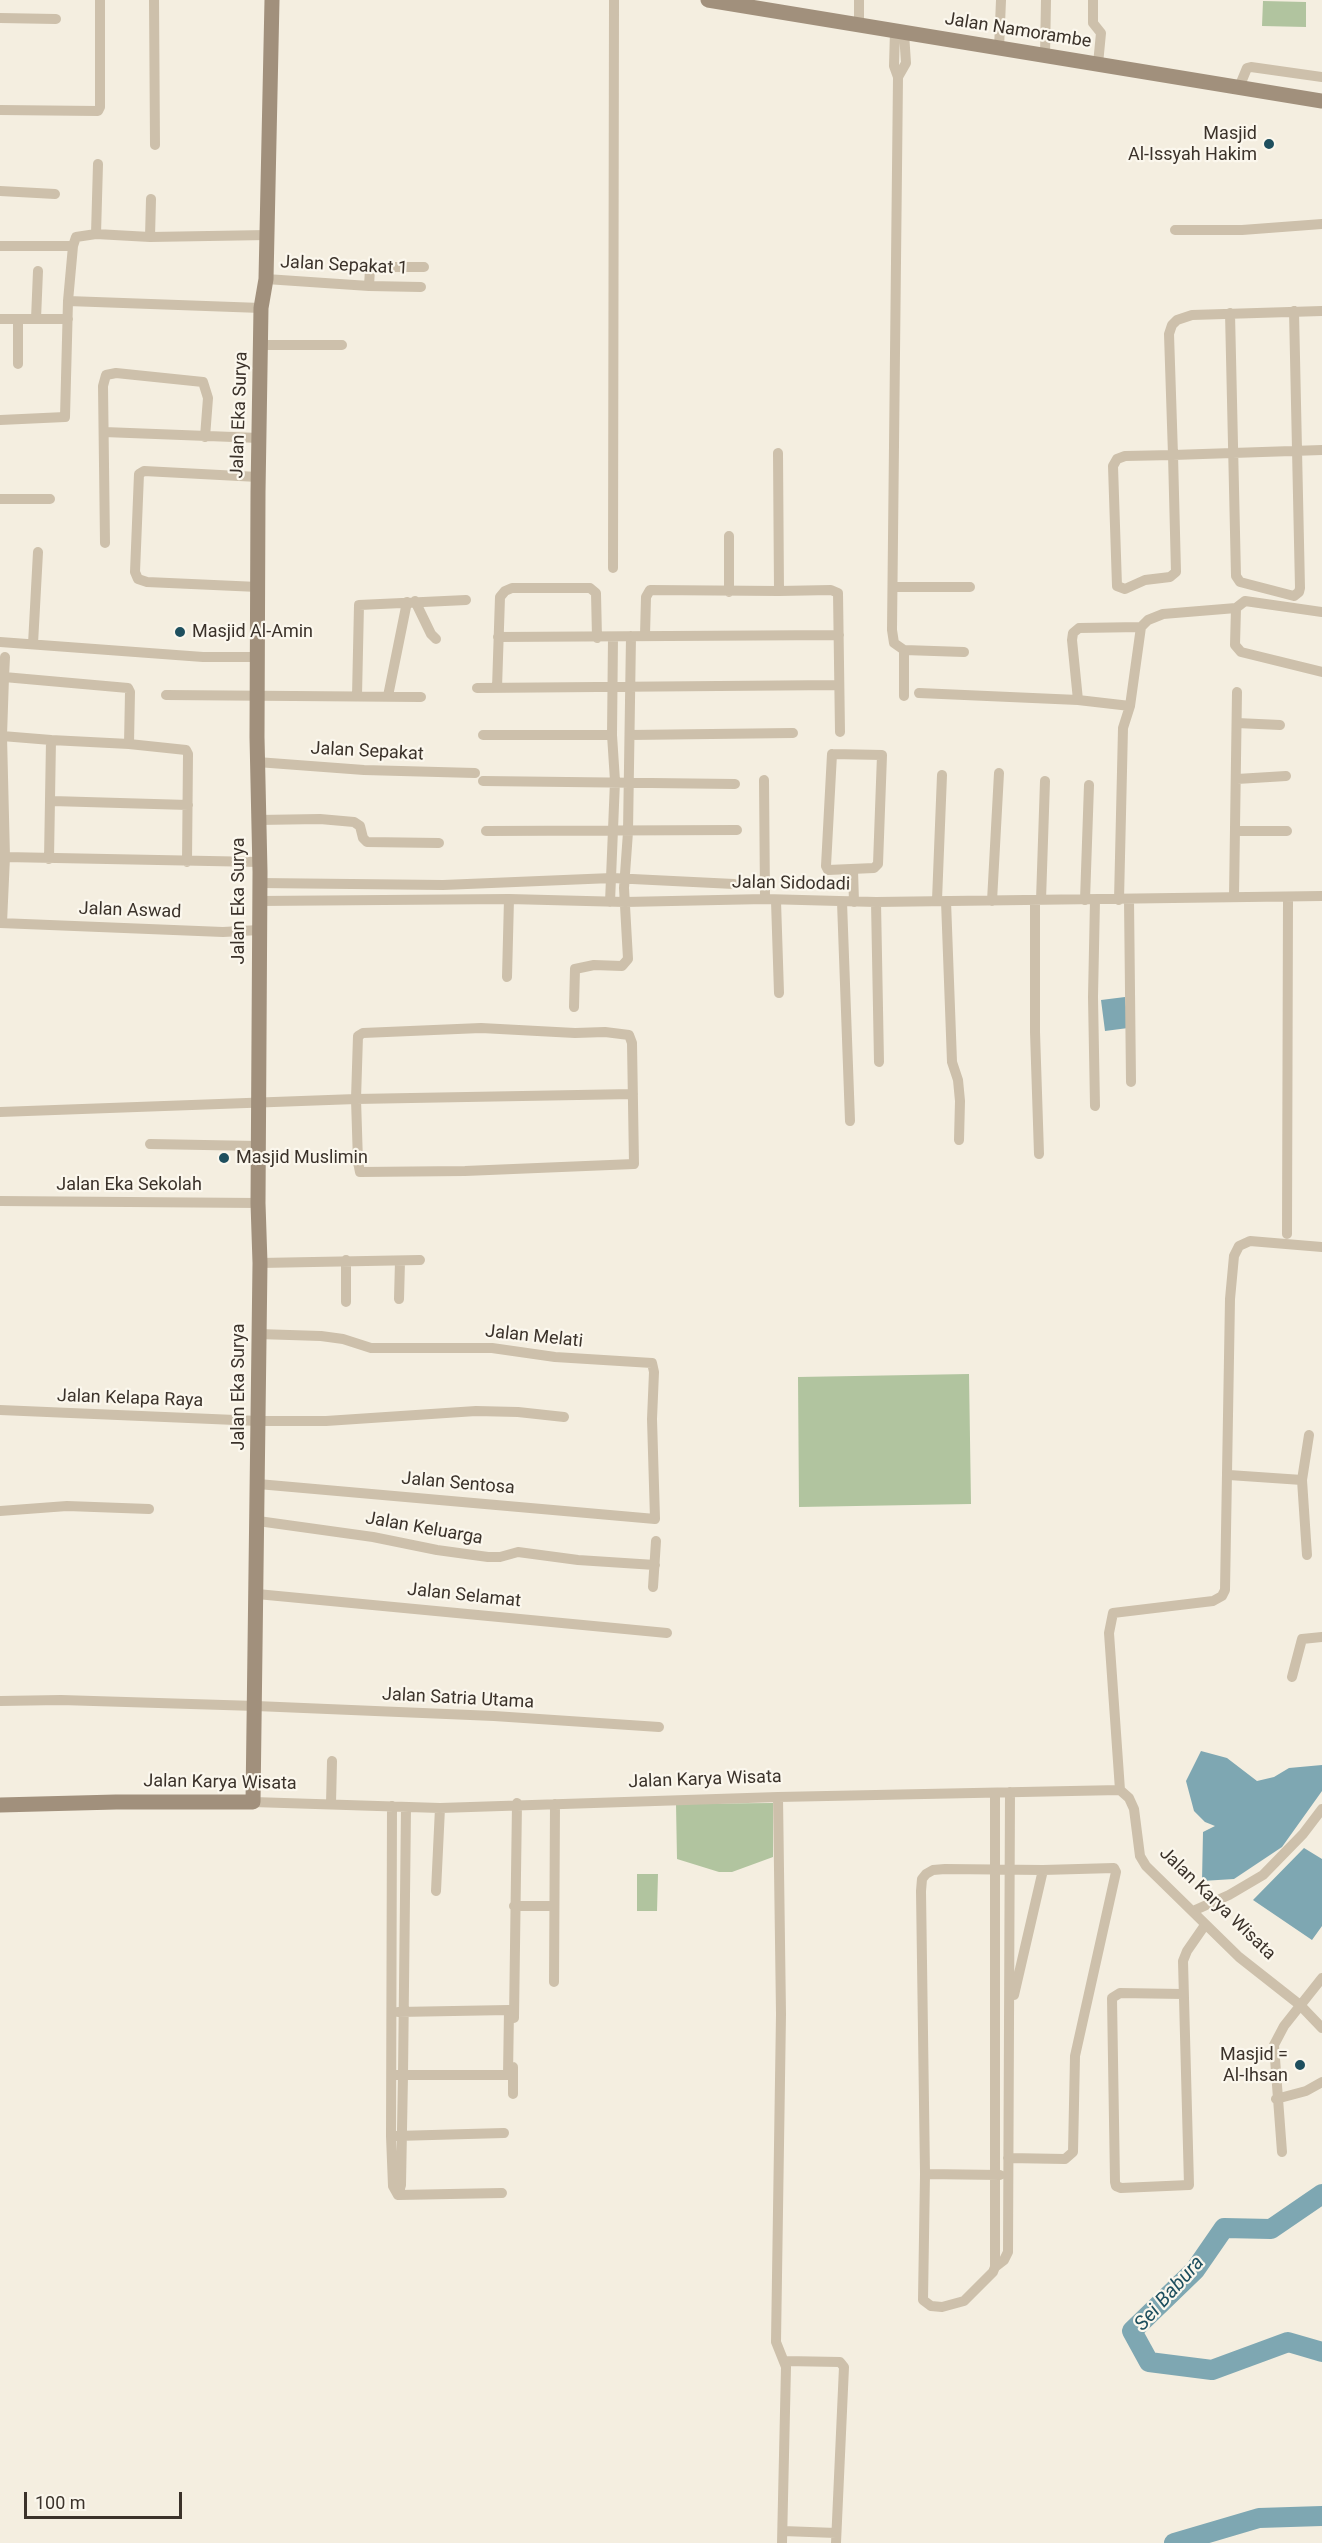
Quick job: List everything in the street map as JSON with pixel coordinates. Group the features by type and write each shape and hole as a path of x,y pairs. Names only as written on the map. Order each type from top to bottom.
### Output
{"street":[{"path":"0,110 98,111 100,107 100,0"},
{"path":"154,0 155,145"},
{"name":"Jalan Eka Surya","path":"252,1802 257,1594 260,1263 258,1203 260,862 257,762 258,477 261,308 266,279 272,0"},
{"path":"612,568 614,0"},
{"name":"Jalan Namorambe","path":"708,0 1322,101"},
{"path":"859,0 859,25"},
{"path":"999,49 1001,0"},
{"path":"1045,56 1046,0"},
{"path":"1094,0 1093,23 1101,33 1098,64"},
{"path":"0,18 56,19"},
{"path":"899,32 906,63 898,77 893,638 897,646 904,650 964,652"},
{"path":"1240,86 1247,68 1251,67 1322,77"},
{"path":"96,234 98,164"},
{"path":"0,191 55,194"},
{"path":"150,237 151,199"},
{"path":"1175,230 1242,230 1322,224"},
{"path":"0,420 65,417 68,301 72,246 76,237 96,234 150,237 267,235"},
{"path":"0,246 72,246"},
{"path":"369,286 370,269 373,267 424,267"},
{"path":"36,319 38,271"},
{"name":"Jalan Sepakat 1","path":"266,279 421,287"},
{"path":"68,301 261,308"},
{"path":"1230,313 1236,576 1240,582 1294,596 1300,588 1293,311"},
{"path":"1322,311 1192,315 1177,320 1170,328 1173,455 1176,572 1170,577 1145,580 1125,589 1119,588 1114,463 1125,456 1173,455 1234,453 1296,450 1322,450"},
{"path":"0,319 68,319"},
{"path":"18,319 18,364"},
{"path":"262,345 342,345"},
{"path":"105,543 104,381 106,375 112,373 203,382 208,398 205,437"},
{"path":"104,432 259,438"},
{"path":"778,453 779,591"},
{"path":"258,477 144,471 139,474 135,572 138,579 147,582 258,587"},
{"path":"0,499 50,500"},
{"path":"729,536 729,592"},
{"path":"33,644 38,552"},
{"path":"497,688 500,597 505,591 512,588 585,587 596,593 597,638"},
{"path":"894,587 970,587"},
{"path":"645,635 646,597 650,590 836,591 839,599 840,732"},
{"path":"357,696 358,606 364,603 466,600"},
{"path":"411,601 436,639"},
{"path":"388,696 411,601"},
{"path":"1078,700 1073,633 1079,628 1141,627 1149,620 1163,614 1236,608 1242,602 1251,601 1322,612"},
{"path":"1236,608 1234,645 1241,652 1322,672"},
{"path":"1131,1082 1124,900 1123,728 1130,706 1141,627"},
{"path":"498,637 839,635"},
{"path":"574,1007 575,969 626,964 627,959 625,880 628,832 631,636"},
{"path":"610,902 615,781 612,735 613,637"},
{"path":"0,642 203,657 257,657"},
{"path":"904,650 904,696"},
{"path":"1,923 5,857 2,736 5,657"},
{"path":"4,677 128,688 130,692 129,744"},
{"path":"477,688 839,685"},
{"path":"1234,896 1237,692"},
{"path":"920,693 1078,700 1130,706"},
{"path":"166,695 421,697"},
{"path":"1238,723 1280,725"},
{"path":"630,735 793,733"},
{"path":"483,735 612,735"},
{"path":"2,736 180,748 187,751 187,862"},
{"path":"49,859 52,801 51,740"},
{"path":"832,754 882,755 878,864 874,868 853,870 828,870 826,866 832,754"},
{"name":"Jalan Sepakat","path":"257,762 479,777 735,784"},
{"path":"992,901 999,772"},
{"path":"942,775 942,900 952,1062 960,1101 958,1140"},
{"path":"1237,779 1286,776"},
{"path":"764,780 779,993"},
{"path":"1039,1154 1035,1032 1038,900 1045,781"},
{"path":"1089,785 1095,1106"},
{"path":"52,801 188,804"},
{"path":"258,820 320,819 354,822 360,826 363,838 367,842 439,843"},
{"path":"486,831 737,830"},
{"path":"1236,831 1287,831"},
{"path":"5,857 260,862"},
{"path":"853,870 854,902"},
{"path":"260,883 443,885 612,878 734,884"},
{"name":"Jalan Sidodadi","path":"259,901 509,899 610,902 771,900 876,902 1322,896"},
{"path":"1287,1234 1288,897"},
{"path":"507,977 509,899"},
{"path":"842,902 850,1121"},
{"path":"876,902 879,1062"},
{"name":"Jalan Aswad","path":"1,923 223,932 259,930"},
{"path":"481,1028 575,1033 605,1032 629,1035 632,1043 634,1164 365,1174 358,1169 356,1099 358,1036 363,1033 481,1028"},
{"path":"0,1112 356,1099 633,1094"},
{"path":"150,1144 258,1146"},
{"name":"Jalan Eka Sekolah","path":"0,1201 258,1203"},
{"path":"1120,1790 1109,1633 1110,1619 1117,1611 1213,1600 1222,1596 1225,1590 1229,1475 1230,1299 1234,1256 1239,1246 1250,1241 1322,1246"},
{"path":"346,1260 346,1302"},
{"path":"260,1263 420,1260"},
{"path":"399,1299 400,1261"},
{"name":"Jalan Melati","path":"258,1334 321,1336 371,1348 492,1347 555,1356 652,1363 654,1372 652,1419 655,1519"},
{"name":"Jalan Kelapa Raya","path":"0,1410 326,1421 476,1411 518,1412 564,1417"},
{"path":"1307,1555 1302,1480 1309,1435"},
{"path":"1229,1475 1302,1480"},
{"name":"Jalan Sentosa","path":"258,1484 655,1519"},
{"path":"0,1511 67,1506 149,1509"},
{"name":"Jalan Keluarga","path":"258,1521 373,1537 488,1557 500,1557 518,1552 578,1560 655,1565"},
{"path":"653,1587 656,1541"},
{"name":"Jalan Selamat","path":"257,1594 667,1633"},
{"path":"1292,1677 1302,1639 1322,1637"},
{"name":"Jalan Satria Utama","path":"0,1701 61,1700 255,1706 494,1716 659,1727"},
{"path":"331,1804 332,1761"},
{"name":"Jalan Karya Wisata","path":"0,1805 252,1802 440,1808 516,1803 555,1804 1120,1790 1129,1798 1134,1809 1140,1856 1152,1873 1239,1957 1300,2005 1322,2028"},
{"path":"995,2267 1004,2260 1008,2252 1010,1792"},
{"path":"995,1793 997,1870 995,2267 993,2272 964,2301 942,2307 924,2302 922,1879 937,1870 997,1870 1043,1870 1114,1868 1116,1872 1075,2056 1073,2152 1065,2158 1008,2158"},
{"path":"778,1797 781,2014 776,2343 785,2361 782,2543"},
{"path":"513,2094 516,1803"},
{"path":"554,1982 555,1804"},
{"path":"392,1806 392,2012 398,2075"},
{"path":"406,1807 404,2012 398,2075 396,2136 401,2185 398,2195 502,2193"},
{"path":"436,1891 440,1808"},
{"path":"1193,1911 1229,1895 1263,1875 1303,1834 1322,1809"},
{"path":"1009,2015 1043,1870"},
{"path":"514,1906 554,1906"},
{"path":"1183,1994 1120,1993 1112,1998 1115,2182 1116,2186 1121,2188 1189,2185 1183,1961 1187,1951 1205,1925"},
{"path":"1281,2152 1274,2045 1300,2005 1322,1978"},
{"path":"392,2012 509,2010 508,2075 398,2075"},
{"path":"1276,2099 1306,2091 1322,2082"},
{"path":"396,2136 504,2133"},
{"path":"925,2174 1007,2175"},
{"path":"783,2531 836,2538 844,2367 840,2362 785,2361"}],"green space":[{"path":"1263,1 1306,2 1306,27 1262,26"},
{"path":"969,1374 971,1504 799,1507 798,1377"},
{"path":"773,1803 773,1857 732,1872 719,1872 677,1859 676,1804"},
{"path":"637,1874 658,1874 657,1911 637,1911"}],"water":[{"path":"1125,997 1128,1028 1105,1031 1101,1000"},
{"path":"1201,1751 1227,1758 1257,1781 1274,1777 1289,1768 1322,1765 1322,1791 1282,1847 1234,1879 1202,1881 1203,1832 1215,1826 1205,1822 1194,1811 1186,1781"},
{"path":"1304,1848 1322,1859 1322,1926 1312,1940 1253,1900"}],"waterway":[{"name":"Sei Babura","path":"1322,2194 1271,2229 1224,2228 1195,2270 1132,2331 1149,2362 1212,2370 1288,2342 1322,2352"},
{"name":"Sei Babura","path":"1174,2543 1259,2518 1322,2516"}],"place":[{"name":"Masjid Al-Issyah Hakim","path":"1269,144"},
{"name":"Masjid Al-Amin","path":"180,632"},
{"name":"Masjid Muslimin","path":"224,1158"},
{"name":"Masjid = Al-Ihsan","path":"1300,2065"}]}
